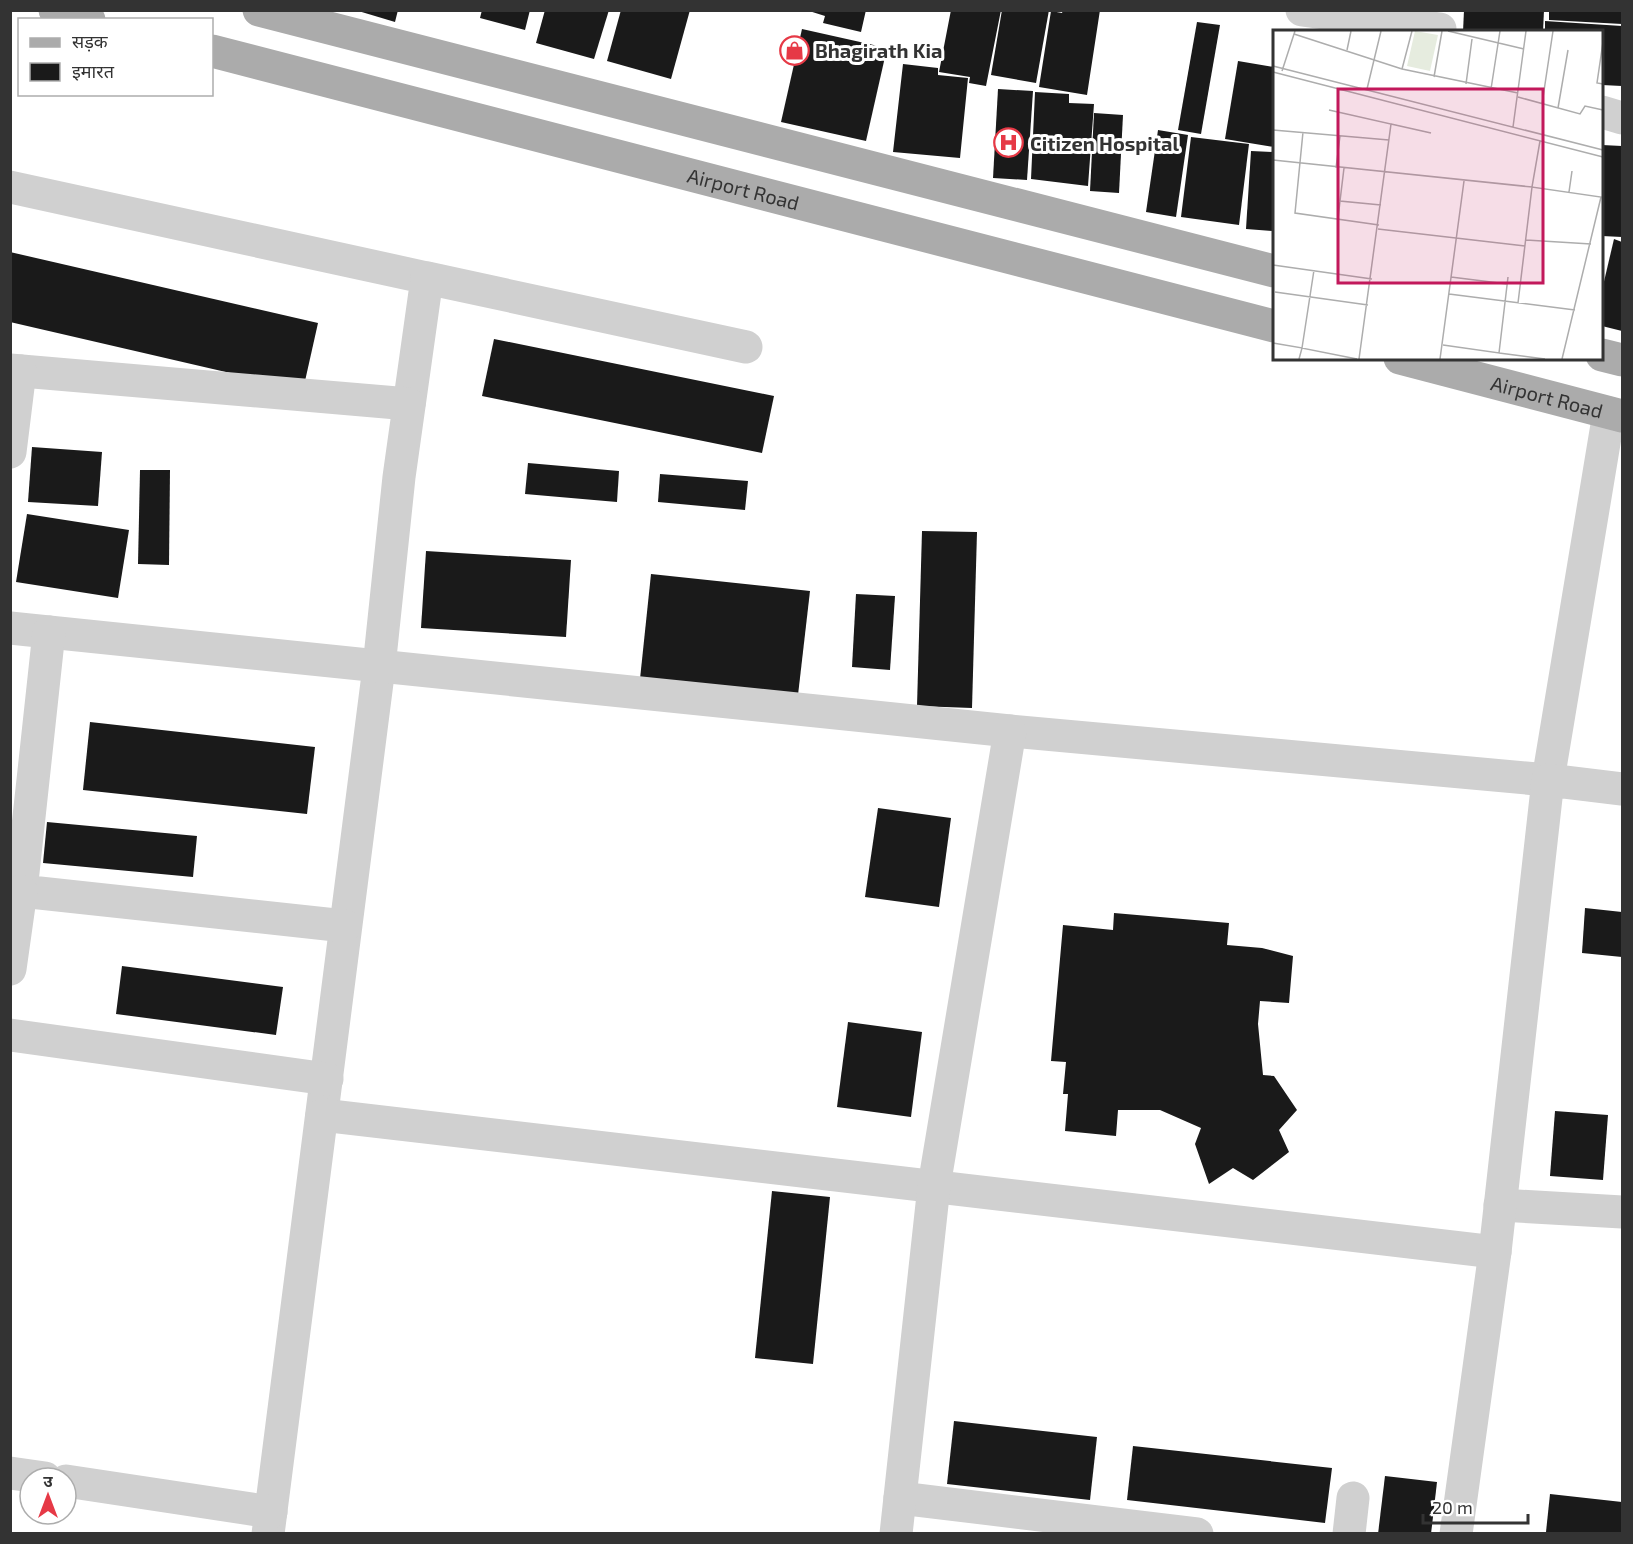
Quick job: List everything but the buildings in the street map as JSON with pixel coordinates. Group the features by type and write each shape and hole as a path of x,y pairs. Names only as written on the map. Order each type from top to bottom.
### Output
{"main road":[{"path":"55,10 82,18"},
{"path":"259,10 1273,271"},
{"name":"Airport Road","path":"213,51 1273,325"},
{"path":"1603,355 1623,360"},
{"name":"Airport Road","path":"1408,360 1616,414"}],"street":[{"path":"1302,10 1440,24"},
{"path":"1603,112 1623,118"},
{"path":"10,187 746,347"},
{"path":"78,1483 270,1523 379,667 399,477 427,278"},
{"path":"10,452 15,370 409,404"},
{"path":"1456,1533 1495,1251 1548,780 1616,414"},
{"path":"10,628 1010,731 1548,780 1623,789"},
{"path":"10,969 21,891 49,632"},
{"path":"896,1533 934,1186 1010,731"},
{"path":"21,891 345,926"},
{"path":"10,1035 327,1079"},
{"path":"322,1115 1495,1251"},
{"path":"1500,1205 1623,1212"},
{"path":"900,1498 1197,1533"},
{"path":"1349,1533 1353,1498"}],"place":[{"name":"Bhagirath Kia","path":"794,50"},
{"name":"Citizen Hospital","path":"1009,143"}]}
